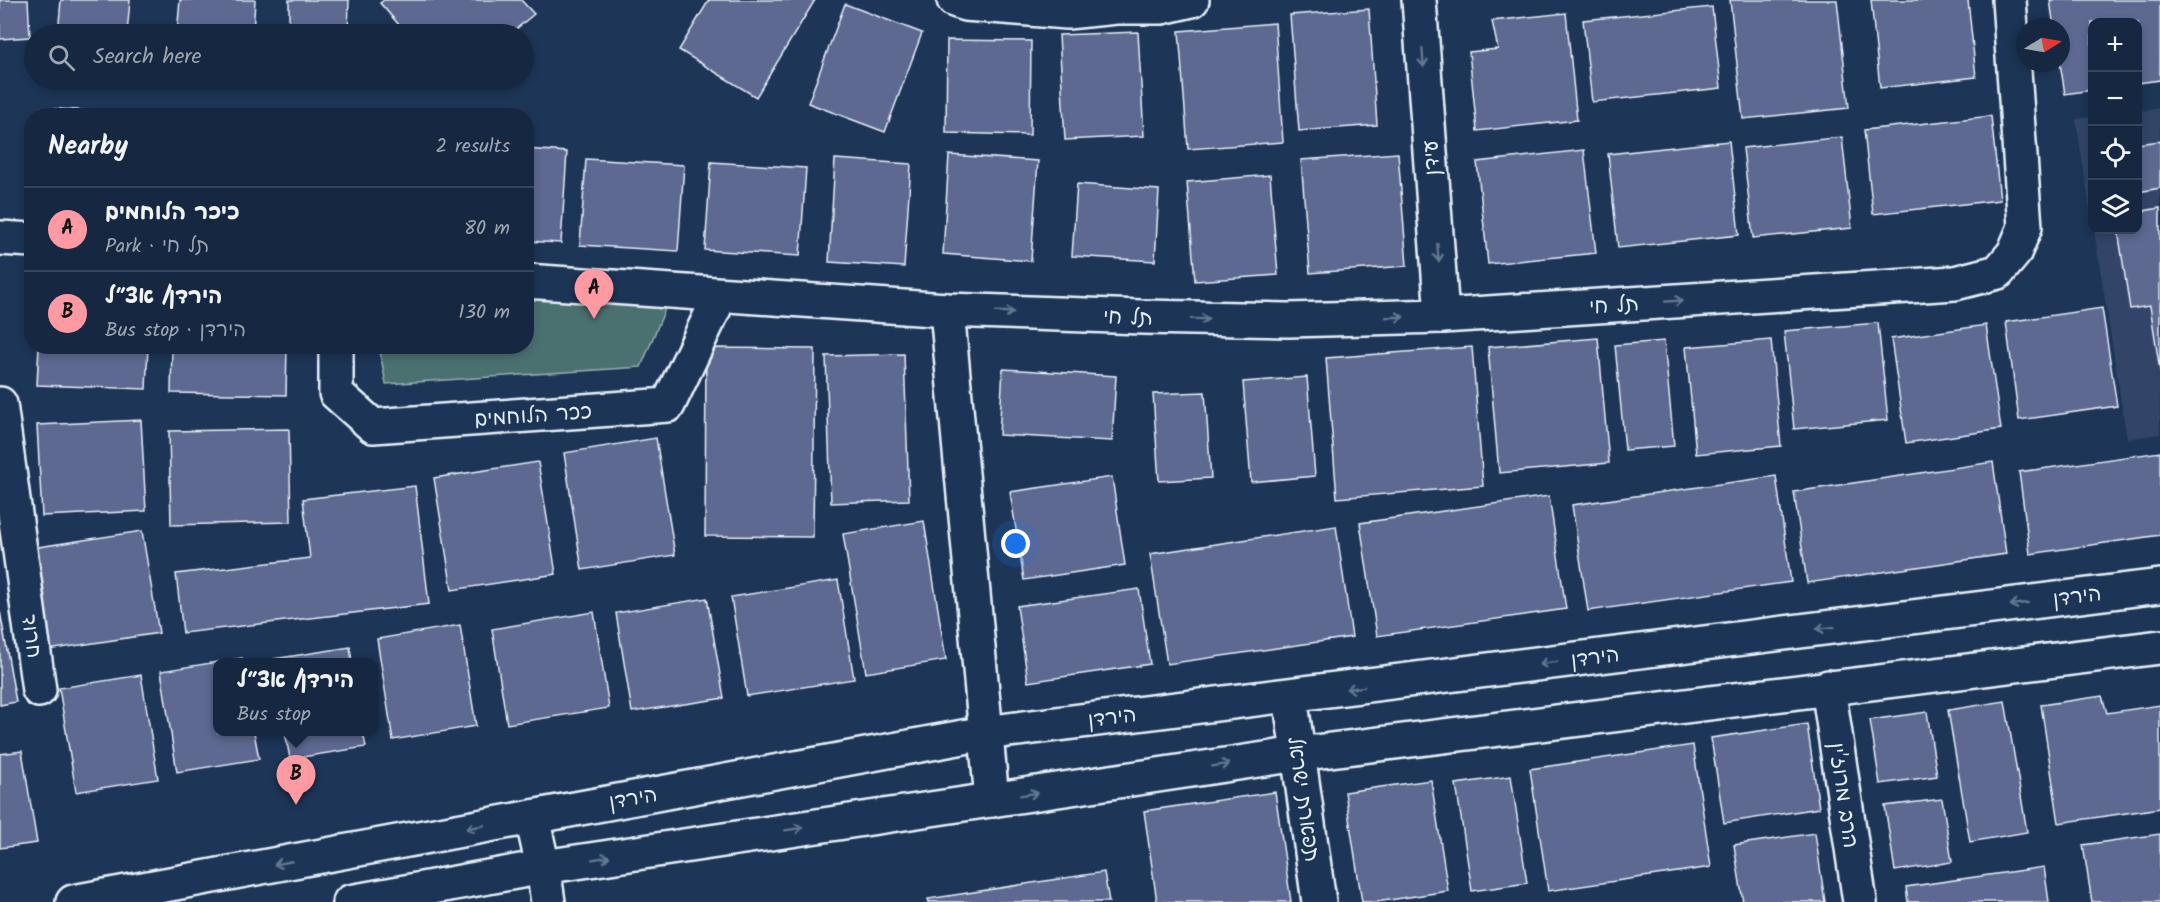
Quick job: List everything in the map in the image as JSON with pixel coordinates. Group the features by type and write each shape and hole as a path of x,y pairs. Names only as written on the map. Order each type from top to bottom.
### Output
{"street":[{"path":"954,0 965,4 1066,12 1116,7 1162,7 1192,0"},
{"name":"עידן","path":"1419,0 1442,315"},
{"name":"תל חי","path":"534,282 720,296 947,309 1142,318 1288,320 1442,315 1954,284 1998,272 2014,253 2025,227 2008,0"},
{"path":"0,238 24,240"},
{"name":"ככר הלוחמים","path":"336,354 336,393 373,426 668,405 720,296"},
{"path":"947,309 992,800"},
{"name":"חרוד","path":"0,404 11,571 39,690"},
{"name":"הירדן","path":"73,902 985,733 2160,586"},
{"path":"350,902 543,867 1298,753 2160,647"},
{"name":"הרב מרוז'ין","path":"1828,687 1860,902"},
{"name":"תפארת ישראל","path":"1290,696 1318,902"},
{"path":"532,817 548,902"}],"shaded area":[{"path":"2160,108 2160,434 2127,439 2095,234 2142,234 2142,110"},
{"path":"2088,118 2088,197 2076,119"}],"green space":[{"path":"534,282 672,292 641,367 386,384 380,354 534,354"}],"building":[{"path":"0,0 28,0 29,24 24,24 24,37 0,39"},
{"path":"61,0 130,0 128,24 59,24"},
{"path":"180,0 255,0 254,24 178,24"},
{"path":"289,0 349,0 348,24 289,24"},
{"path":"384,0 521,0 534,14 522,24 398,24 380,3"},
{"path":"709,0 815,0 756,97 679,50"},
{"path":"1730,0 1837,0 1849,108 1743,119"},
{"path":"1871,0 1968,0 1976,77 1880,88"},
{"path":"2050,0 2160,0 2160,80 2142,82 2142,18 2088,18 2088,91 2065,94 2061,72 2070,72 2070,18 2053,18"},
{"path":"845,4 922,33 885,132 808,103"},
{"path":"1712,7 1721,88 1592,102 1583,20"},
{"path":"1369,9 1377,125 1299,131 1290,15"},
{"path":"1566,13 1577,120 1477,131 1469,52 1498,49 1492,21"},
{"path":"1275,23 1283,142 1188,149 1179,31"},
{"path":"1138,32 1144,136 1065,140 1059,35"},
{"path":"947,40 1031,41 1030,135 946,133"},
{"path":"1991,116 2000,200 1873,214 1864,130"},
{"path":"1842,137 1852,228 1753,238 1743,148"},
{"path":"1729,141 1739,235 1618,248 1608,154"},
{"path":"2160,141 2160,188 2142,191 2142,143"},
{"path":"534,150 567,152 561,243 534,241"},
{"path":"1584,150 1596,253 1488,264 1477,162"},
{"path":"1398,153 1407,266 1310,273 1301,160"},
{"path":"949,155 1038,161 1031,261 943,254"},
{"path":"586,159 684,165 678,251 580,245"},
{"path":"835,159 911,164 904,267 829,262"},
{"path":"711,162 806,168 800,256 705,250"},
{"path":"1270,175 1278,275 1195,281 1187,182"},
{"path":"1077,184 1159,190 1155,261 1072,256"},
{"path":"2160,208 2160,371 2150,306 2130,309 2119,234 2142,234 2142,211"},
{"path":"2102,308 2117,406 2019,420 2006,322"},
{"path":"1878,323 1888,420 1794,429 1784,331"},
{"path":"1986,325 2001,429 1906,443 1891,339"},
{"path":"1598,338 1609,463 1499,473 1488,347"},
{"path":"1771,340 1781,446 1696,454 1686,347"},
{"path":"1664,341 1674,446 1625,450 1615,345"},
{"path":"1472,347 1483,486 1337,498 1326,358"},
{"path":"706,348 815,349 813,537 705,536"},
{"path":"39,354 148,354 146,389 37,385"},
{"path":"172,354 287,354 286,395 171,393"},
{"path":"904,354 909,500 831,503 826,356"},
{"path":"1003,369 1116,376 1112,441 999,435"},
{"path":"1307,377 1315,476 1251,482 1243,382"},
{"path":"1205,392 1211,478 1159,481 1153,394"},
{"path":"141,420 146,511 42,516 37,425"},
{"path":"289,429 291,522 171,525 169,431"},
{"path":"656,438 675,555 582,570 564,453"},
{"path":"2160,452 2160,535 2030,554 2019,472"},
{"path":"538,462 556,574 452,590 434,478"},
{"path":"1993,462 2006,554 1807,583 1794,492"},
{"path":"1776,476 1791,582 1588,611 1572,505"},
{"path":"1112,477 1125,565 1024,580 1010,492"},
{"path":"415,486 429,604 183,633 176,574 310,558 303,499"},
{"path":"1549,496 1566,609 1377,636 1360,523"},
{"path":"924,521 946,660 866,673 843,534"},
{"path":"1336,526 1352,637 1167,664 1150,554"},
{"path":"142,531 159,633 48,650 32,548"},
{"path":"838,580 854,679 747,696 731,597"},
{"path":"1139,589 1150,664 1028,682 1017,606"},
{"path":"707,598 724,698 632,712 616,613"},
{"path":"0,611 16,702 0,705"},
{"path":"594,612 609,708 507,724 492,629"},
{"path":"460,625 476,726 393,740 377,639"},
{"path":"350,647 351,658 280,658"},
{"path":"213,663 213,736 255,736 259,759 177,772 161,671"},
{"path":"141,675 158,779 76,792 59,688"},
{"path":"2102,696 2107,713 2160,705 2160,808 2059,823 2041,705"},
{"path":"2005,701 2027,832 1970,842 1948,710"},
{"path":"1927,712 1937,776 1880,784 1870,720"},
{"path":"1807,724 1819,808 1724,823 1711,738"},
{"path":"286,736 364,736 366,747 290,759"},
{"path":"1693,745 1711,867 1548,891 1530,769"},
{"path":"22,751 37,843 0,848 0,754"},
{"path":"1511,776 1527,883 1472,891 1456,784"},
{"path":"1431,780 1448,891 1362,902 1345,792"},
{"path":"1275,792 1291,902 1157,902 1144,811"},
{"path":"1942,799 1952,862 1895,871 1885,806"},
{"path":"1815,833 1825,902 1743,902 1734,845"},
{"path":"2160,834 2160,902 2092,902 2083,845"},
{"path":"2044,867 2049,902 1908,902 1906,887"},
{"path":"1104,872 1109,902 929,902 928,899"}],"place":[{"name":"כיכר הלוחמים","path":"594,319"},
{"name":"הירדן/ אצ״ל","path":"296,805"}]}
